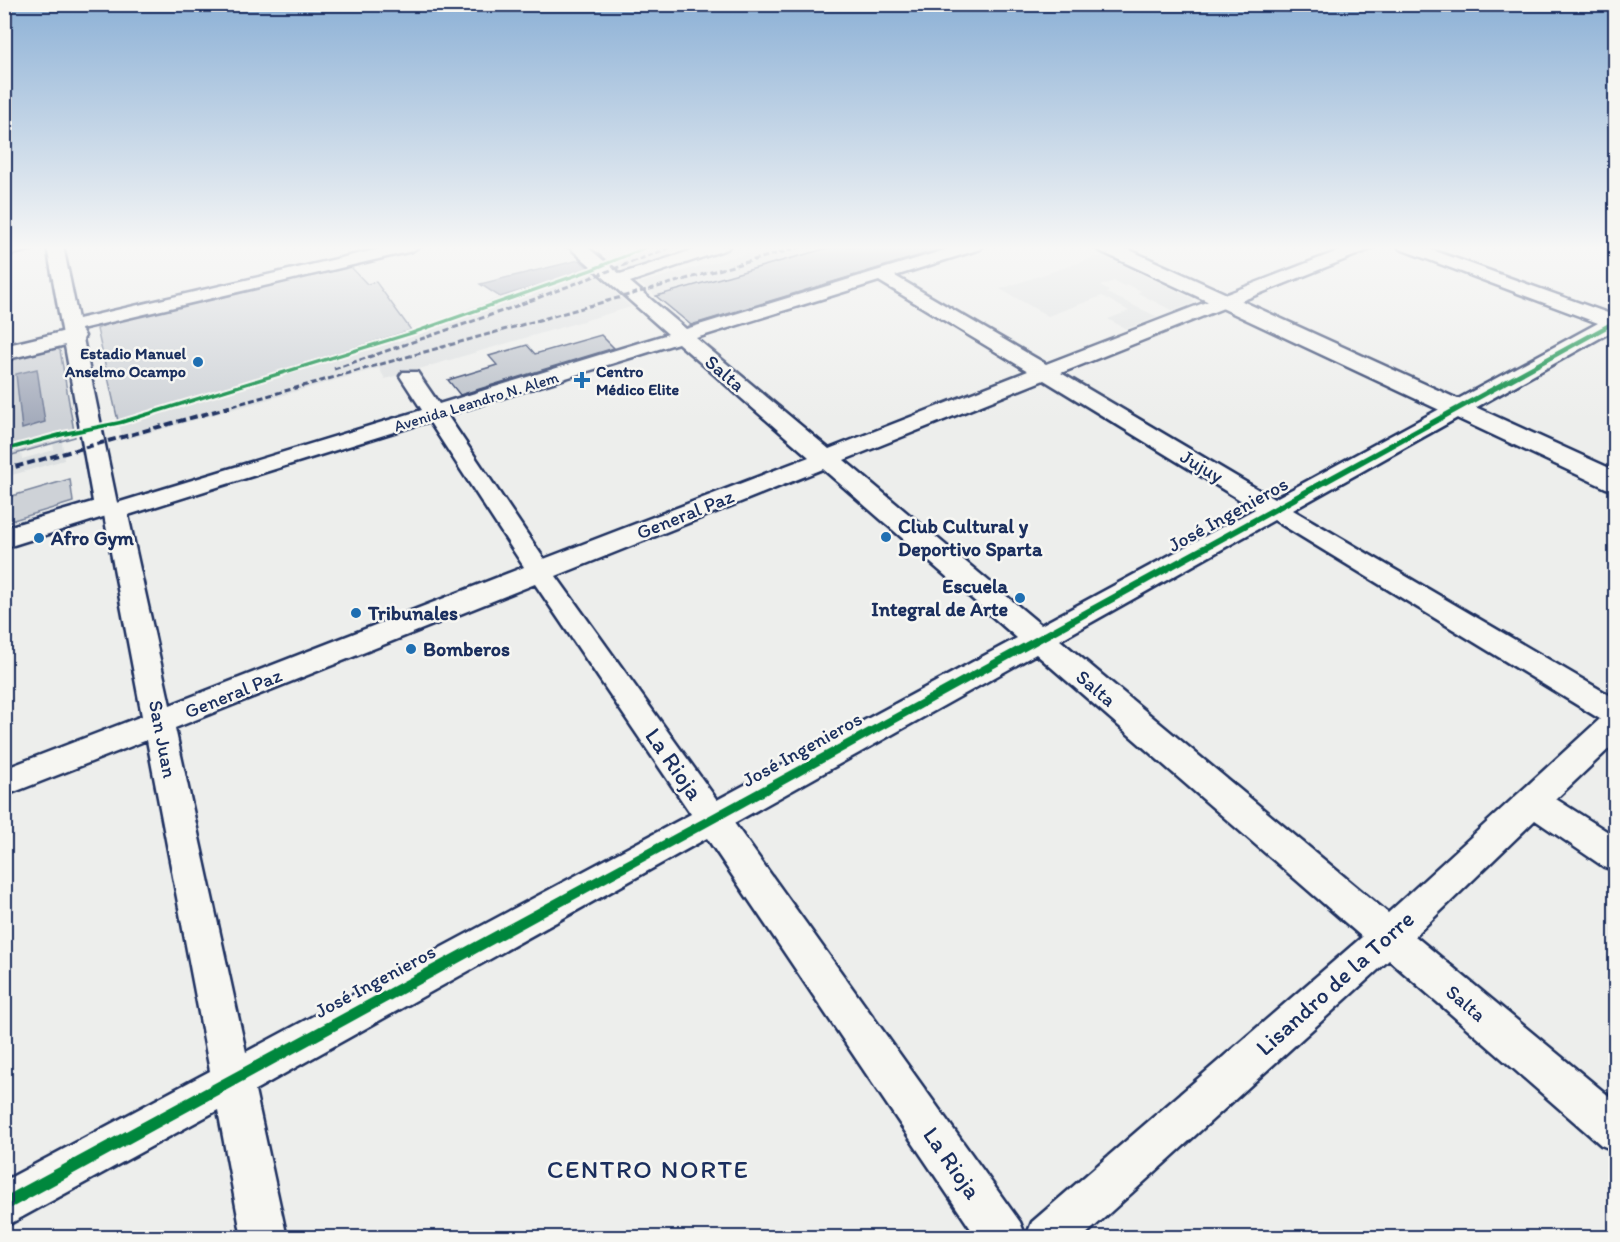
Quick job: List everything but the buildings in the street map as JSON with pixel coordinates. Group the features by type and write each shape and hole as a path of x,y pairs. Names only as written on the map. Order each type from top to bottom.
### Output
{"main road":[{"path":"1248,304 1466,404 1616,482"},
{"path":"4,342 73,331"},
{"path":"4,353 73,331"},
{"path":"1466,404 1616,464"},
{"name":"Avenida Leandro N. Alem","path":"4,538 111,509"}],"street":[{"name":"San Juan","path":"67,304 159,722 230,1080 265,1238"},
{"path":"73,331 179,304"},
{"name":"Salta","path":"644,304 1616,1130"},
{"name":"Avenida Leandro N. Alem","path":"111,509 434,414 789,304"},
{"name":"Jujuy","path":"931,304 1616,714"},
{"name":"General Paz","path":"4,783 1220,304"},
{"path":"1563,304 1615,323"},
{"name":"José Ingenieros","path":"4,1204 712,819 1615,323"},
{"name":"La Rioja","path":"410,376 540,572 1004,1238"},
{"name":"Lisandro de la Torre","path":"1048,1238 1388,937 1616,723"},
{"path":"1533,801 1616,856"}],"shaded area":[{"path":"191,304 392,304 411,330 118,421 97,329 107,324"},
{"path":"481,304 628,304 631,307 385,379 379,368 123,440 118,421 411,330"},
{"path":"1027,304 1081,304 1048,316"},
{"path":"1116,304 1130,304 1158,317 1126,329 1108,319 1129,311"},
{"path":"1159,304 1191,304 1173,311"},
{"path":"55,348 60,350 75,437 5,457 4,357"},
{"path":"62,441 64,460 5,477 5,457 21,453 22,459 54,450 53,444"},
{"path":"70,479 73,502 7,522 7,518 5,519 5,498"}],"water":[{"path":"37,369 45,422 22,429 16,374"}],"railway":[{"path":"334,369 522,304"},
{"path":"224,408 596,304"},
{"path":"4,470 230,407"}],"cycle path":[{"path":"4,450 63,434 120,423 412,333 495,304"},
{"path":"4,1205 712,819 1616,321"}],"place":[{"name":"Estadio Manuel Anselmo Ocampo","path":"198,362"},
{"name":"Centro Médico Elite","path":"582,380"},
{"name":"Club Cultural y Deportivo Sparta","path":"886,537"},
{"name":"Afro Gym","path":"39,538"},
{"name":"Escuela Integral de Arte","path":"1020,598"},
{"name":"Tribunales","path":"356,613"},
{"name":"Bomberos","path":"411,649"}],"district":[{"name":"CENTRO NORTE","path":"648,1169"}]}
